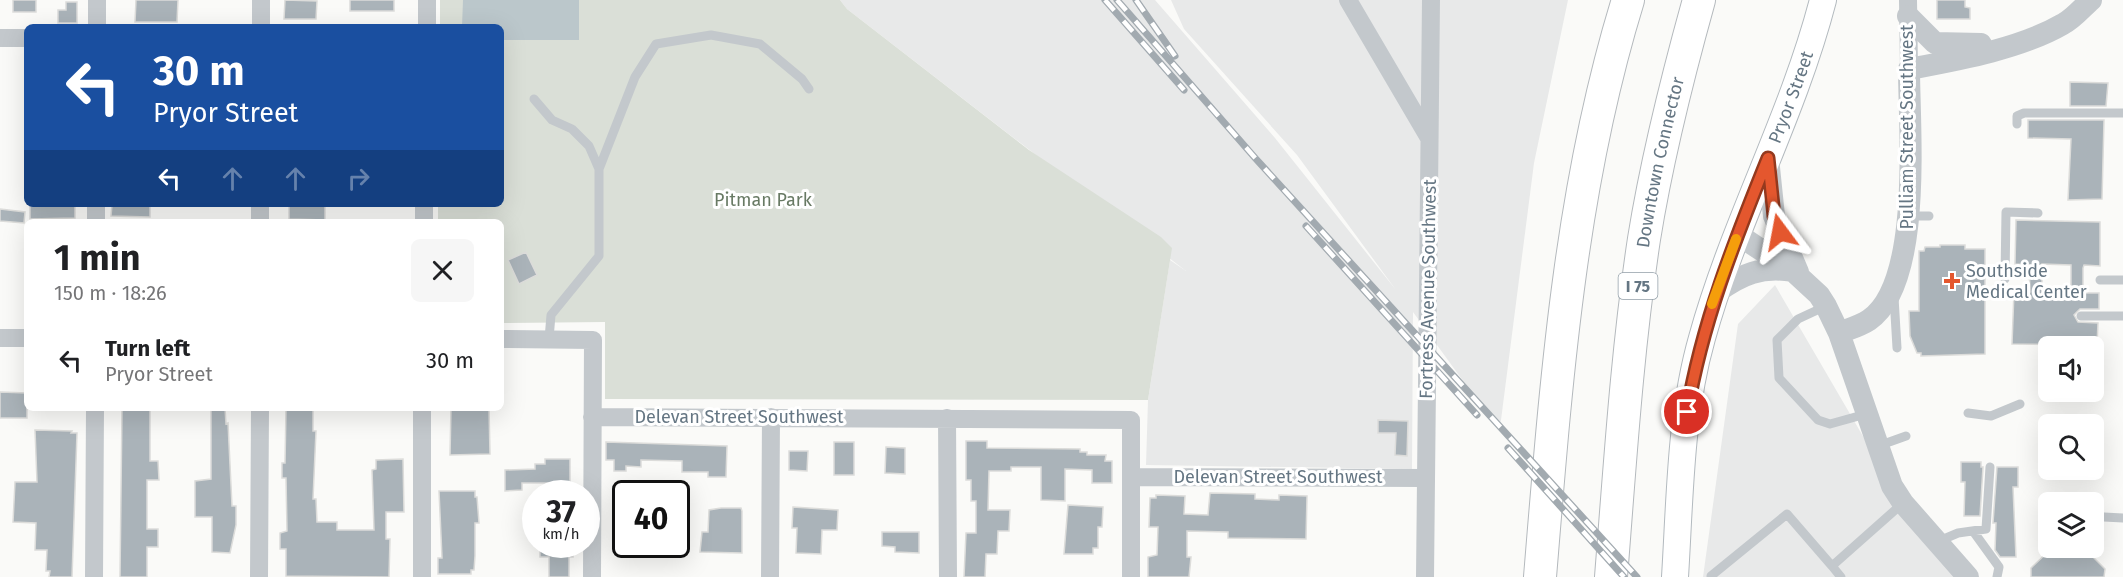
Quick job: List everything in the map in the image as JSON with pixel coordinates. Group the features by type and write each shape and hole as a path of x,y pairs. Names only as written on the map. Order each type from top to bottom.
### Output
{"highway":[{"path":"1540,577 1566,291 1597,118 1628,0"},
{"name":"Downtown Connector","path":"1611,577 1626,384 1644,239 1660,151 1699,0"}],"main road":[{"name":"Pryor Street","path":"1675,577 1687,412 1701,340 1737,234 1804,65 1823,0"}],"street":[{"path":"97,0 97,24"},
{"path":"261,0 261,24"},
{"path":"427,0 427,24"},
{"path":"1348,0 1430,140"},
{"name":"Fortress Avenue Southwest","path":"1425,577 1431,0"},
{"path":"1909,69 1948,62 2007,46 2064,24 2091,0"},
{"path":"1908,8 1935,43 2007,46"},
{"name":"Pulliam Street Southwest","path":"1839,333 1870,319 1888,297 1907,236 1919,216 1909,121 1908,8"},
{"path":"0,38 24,38"},
{"path":"1909,121 1925,86 1948,62"},
{"path":"1768,158 1774,216 1797,275"},
{"path":"1737,234 1797,275 1819,295 1839,333 1892,486 1903,503 1968,577"},
{"path":"1716,292 1738,277 1757,270 1797,275"},
{"path":"0,338 24,338"},
{"path":"504,339 593,340 592,577"},
{"path":"94,577 95,411"},
{"path":"259,577 260,411"},
{"path":"422,411 422,577"},
{"name":"Delevan Street Southwest","path":"592,417 1131,420 1131,477 1426,478"},
{"path":"770,577 771,417"},
{"path":"947,418 948,577"},
{"path":"1131,477 1131,577"}],"lane":[{"path":"549,339 551,315 599,256 599,169 635,77 656,44 711,34 760,44 802,79 809,89"},
{"path":"534,99 552,120 572,129 590,146 599,169"},
{"path":"2016,124 2017,116 2024,113 2123,113"},
{"path":"2005,279 2006,212 2038,213"},
{"path":"2100,280 2123,280"},
{"path":"1893,284 1897,348"},
{"path":"1826,306 1798,319 1777,340 1779,378 1818,420 1830,424 1866,414"},
{"path":"2081,316 2123,316"},
{"path":"1968,413 1991,416 2020,404"},
{"path":"1878,446 1906,436"},
{"path":"1937,542 1984,530 1987,525 1990,466"},
{"path":"1832,566 1903,503"},
{"path":"1711,576 1787,514 1841,577"},
{"path":"2104,517 2123,518"},
{"path":"1973,531 1999,567 1997,577"}],"shaded area":[{"path":"463,0 579,0 579,40 504,40 504,24 462,24"},
{"path":"840,0 1155,0 1275,138 1396,290 1297,155 1184,29 1171,0 1568,0 1534,163 1498,429 1413,312 1412,469 1146,465 1148,400 1170,260 1186,271 847,9"},
{"path":"1775,285 1892,486 1968,577 1703,577 1738,324"}],"green space":[{"name":"Pitman Park","path":"440,0 840,0 847,9 1029,150 1161,237 1172,248 1148,400 605,399 605,322 504,323 504,219 438,219 438,207 504,207 504,24 440,24"}],"building":[{"path":"13,0 36,0 36,12 13,12"},
{"path":"136,0 178,0 177,22 135,22"},
{"path":"285,0 317,1 316,19 284,19"},
{"path":"350,0 394,0 394,11 350,11"},
{"path":"1937,0 1965,0 1965,7 1970,8 1970,19 1937,19"},
{"path":"66,2 77,2 77,23 58,23 58,10 66,10"},
{"path":"2070,82 2108,83 2106,106 2070,106"},
{"path":"2028,120 2104,120 2102,199 2068,200 2071,139 2028,138"},
{"path":"30,207 75,207 75,218 30,219"},
{"path":"112,207 150,207 150,217 111,216"},
{"path":"289,207 325,207 325,219 289,219"},
{"path":"0,209 25,212 24,223 0,221"},
{"path":"2016,220 2100,222 2100,266 2084,265 2083,268 2083,293 2099,293 2099,309 2080,309 2074,315 2078,322 2098,323 2097,336 2038,336 2038,344 2012,344 2014,291 2030,292 2029,265 2015,264","holes":["2042,264 2071,265 2071,292 2042,292"]},
{"name":"Southside Medical Center","path":"1940,245 1965,245 1965,249 1985,249 1985,354 1921,356 1921,353 1917,353 1910,336 1909,311 1919,311 1919,251 1924,251 1925,247 1940,247"},
{"path":"526,252 537,275 519,284 508,260"},
{"path":"0,392 24,393 24,411 27,411 27,418 0,418"},
{"path":"122,411 150,411 150,461 158,461 159,480 147,480 147,529 158,529 158,547 147,547 147,577 120,577"},
{"path":"211,411 225,411 226,424 228,423 232,506 236,506 236,525 230,553 212,552 212,517 195,517 195,481 211,479"},
{"path":"286,411 313,411 313,431 316,431 313,499 316,499 317,522 337,522 337,530 374,530 372,470 376,469 376,460 403,459 404,512 386,512 386,539 390,539 389,577 286,576 286,549 280,549 280,533 287,531 286,478 282,478 282,463 285,463"},
{"path":"451,411 489,411 490,454 450,455"},
{"path":"1378,420 1408,421 1407,456 1395,455 1396,433 1378,433"},
{"path":"35,430 77,433 72,577 49,577 50,571 46,571 47,550 35,550 36,523 13,522 15,482 37,482"},
{"path":"966,441 987,441 987,448 1080,449 1080,452 1087,452 1087,455 1106,455 1105,461 1112,461 1112,483 1092,483 1092,470 1065,469 1065,501 1041,500 1041,467 1011,467 1011,471 989,471 988,510 1010,510 1009,531 998,531 997,554 986,554 985,577 964,577 966,533 976,533 976,501 971,501 971,480 966,480"},
{"path":"606,442 727,446 726,477 708,477 708,472 682,472 682,461 641,460 641,467 626,466 626,471 614,471 614,460 606,460"},
{"path":"834,442 854,442 854,475 834,475"},
{"path":"886,447 905,448 905,474 885,473"},
{"path":"789,451 808,451 807,471 789,470"},
{"path":"545,459 570,459 570,480 522,480 522,490 505,491 505,470 535,469 535,464 545,464"},
{"path":"1961,462 1981,462 1981,467 1983,467 1980,516 1964,516 1965,482 1961,482"},
{"path":"1997,467 2018,467 2018,487 2013,487 2016,557 2000,557 1995,550 1996,523 1993,523"},
{"path":"439,491 475,491 479,523 475,523 474,570 471,570 471,574 438,574 438,558 442,558"},
{"path":"1210,493 1255,494 1255,499 1279,500 1279,495 1307,496 1306,539 1228,538 1228,532 1187,531 1187,557 1191,557 1189,577 1148,577 1148,557 1157,555 1158,527 1149,527 1150,498 1156,498 1156,495 1185,496 1184,514 1208,515"},
{"path":"1068,505 1103,507 1102,527 1098,527 1098,548 1093,548 1093,554 1064,554"},
{"path":"793,507 838,510 837,530 822,530 821,554 796,553 797,528 792,528"},
{"path":"741,508 742,553 700,552 702,532 708,532 709,510"},
{"path":"882,532 919,532 919,553 895,552 895,547 882,546"},
{"path":"549,558 569,558 569,577 549,577"},
{"path":"2042,558 2094,558 2105,569 2104,577 2031,577 2031,568"}],"railway":[{"path":"1105,0 1184,90"},
{"path":"1117,0 1256,159 1637,577"},
{"path":"1136,0 1175,56"},
{"path":"1306,226 1477,415"},
{"path":"1508,448 1624,577"}],"slow traffic":[{"path":"1712,304 1736,239"}],"place":[{"name":"Southside Medical Center","path":"1952,281"}],"route":[{"path":"1687,412 1701,340 1711,308 1737,234 1768,158 1774,216 1780,232"}]}
